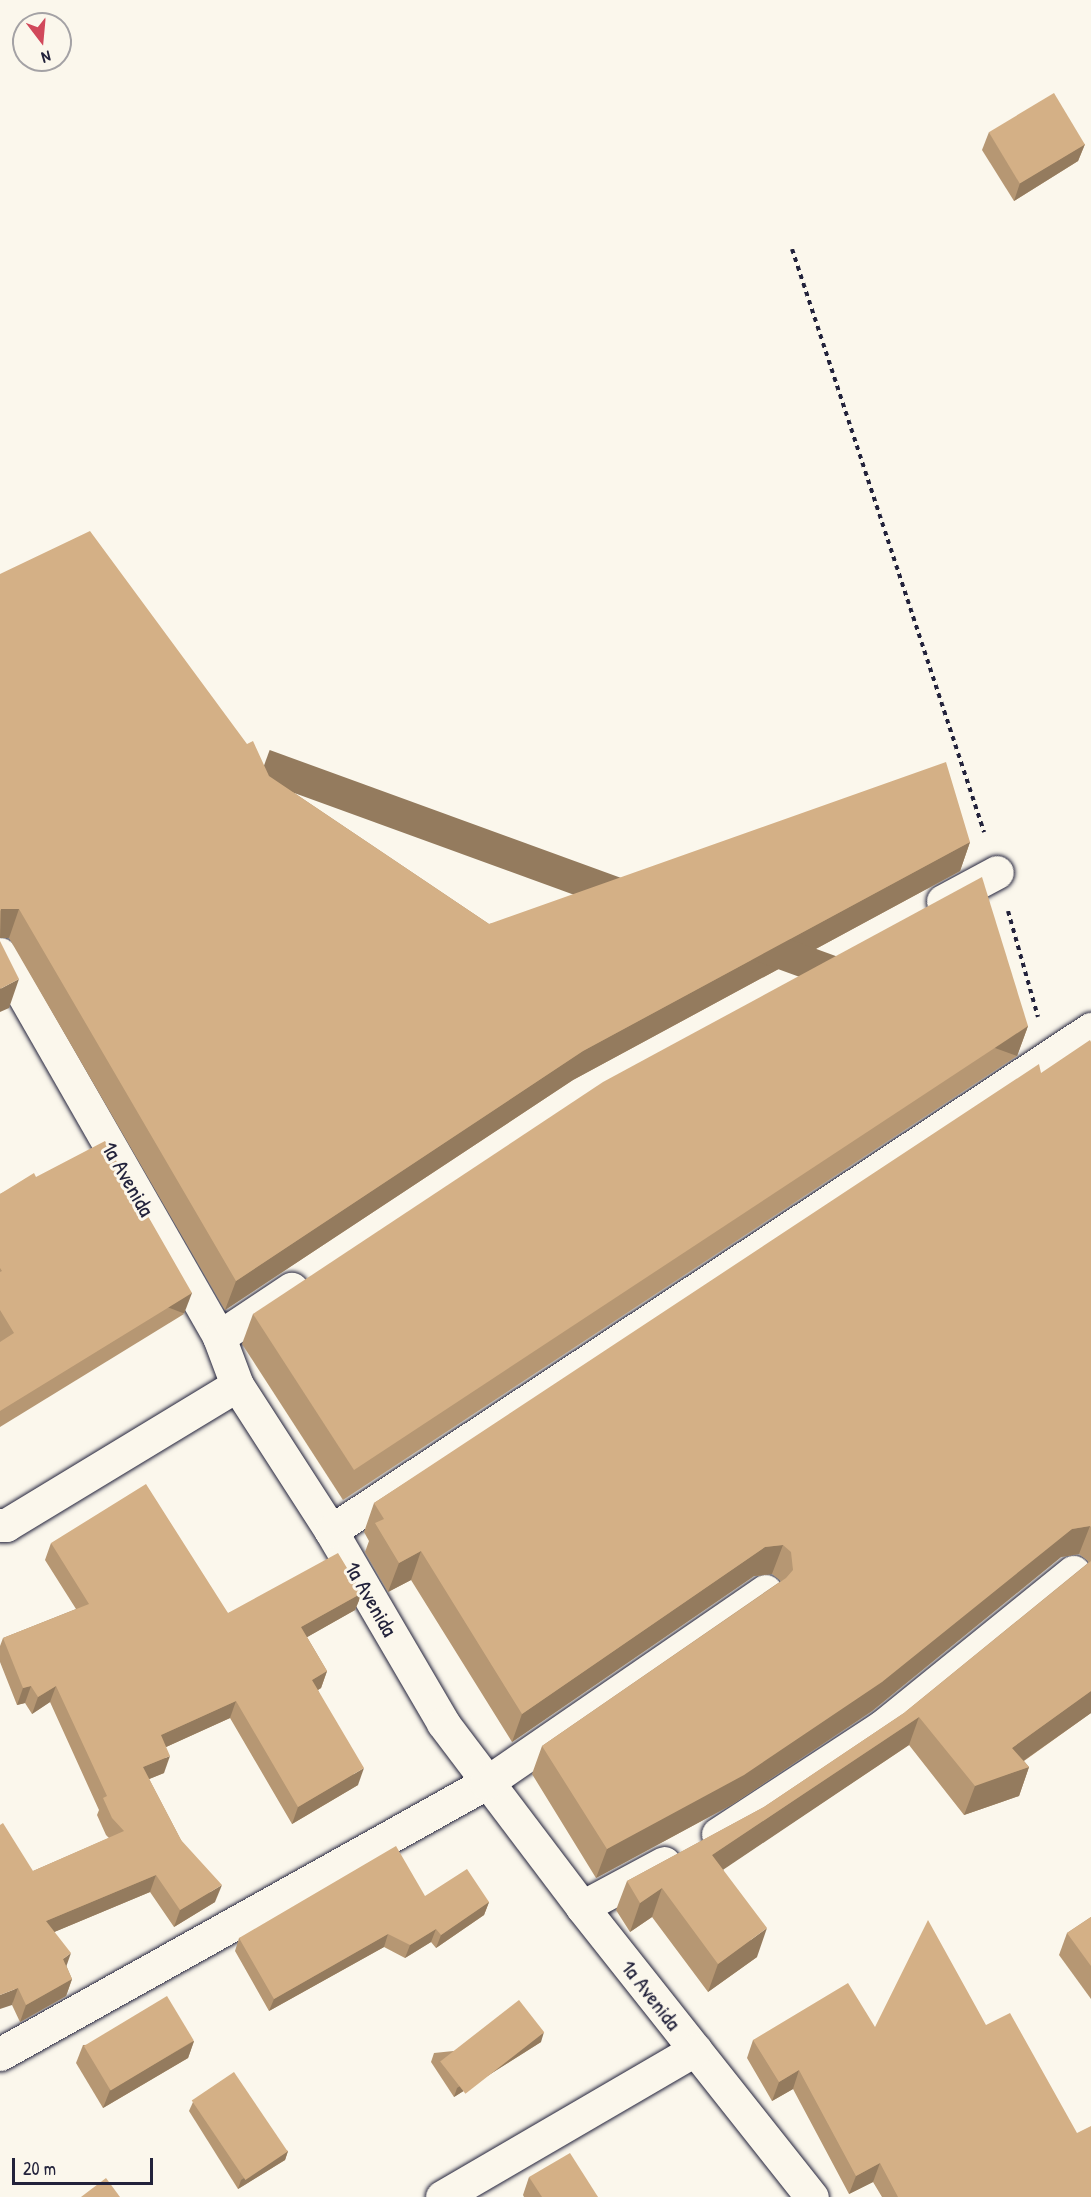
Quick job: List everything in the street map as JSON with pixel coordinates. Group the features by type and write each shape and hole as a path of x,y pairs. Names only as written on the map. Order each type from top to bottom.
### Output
{"street":[{"path":"914,917 997,872"},
{"name":"1a Avenida","path":"0,954 219,1337 237,1385 331,1531 443,1723 486,1783 582,1907 812,2197"},
{"path":"331,1531 1048,1054 1091,1029"},
{"path":"219,1337 317,1272"},
{"path":"3,1525 237,1385"},
{"path":"582,1907 743,1820 883,1726 1073,1572"},
{"path":"0,2054 486,1783 765,1591"},
{"path":"442,2197 695,2050"}],"path":[{"path":"792,249 997,872 1048,1054"}],"building":[{"path":"1054,93 1085,144 1020,184 989,132"},
{"path":"90,531 247,744 253,741 269,776 489,924 946,762 970,842 583,1051 236,1281 19,909 1,909 0,911 0,574"},
{"path":"982,877 1028,1026 354,1470 253,1314 603,1082"},
{"path":"0,941 19,979 0,989"},
{"path":"1090,1040 1091,1527 1072,1529 882,1682 744,1775 607,1849 542,1746 786,1578 793,1570 791,1552 783,1545 765,1547 522,1714 421,1551 399,1563 375,1523 384,1519 374,1503 1039,1064 1041,1073"},
{"path":"105,1141 192,1293 0,1411 0,1342 14,1333 0,1310 0,1272 2,1271 0,1268 0,1194 34,1173 36,1177"},
{"path":"146,1484 228,1613 338,1553 362,1593 301,1627 327,1671 312,1680 364,1768 298,1807 236,1701 161,1735 170,1756 143,1767 181,1840 222,1885 180,1910 156,1875 46,1921 71,1953 63,1959 72,1979 26,2005 18,1988 0,1995 0,1825 3,1823 33,1871 124,1831 112,1818 103,1798 107,1796 56,1686 38,1697 31,1686 23,1688 3,1638 89,1604 51,1543"},
{"path":"1091,1561 1091,1691 1012,1748 1029,1767 975,1786 919,1717 712,1855 767,1928 718,1964 662,1888 640,1903 627,1881 764,1807 904,1713"},
{"path":"396,1846 425,1896 467,1869 489,1902 441,1935 436,1929 410,1945 388,1934 274,1999 239,1938"},
{"path":"1091,1917 1091,1966 1067,1933"},
{"path":"928,1920 986,2025 1010,2013 1077,2133 1091,2126 1091,2197 898,2197 880,2163 856,2176 799,2070 779,2082 753,2040 848,1983 875,2027"},
{"path":"167,1996 194,2041 111,2091 84,2046"},
{"path":"519,2000 544,2032 465,2094 440,2062"},
{"path":"234,2072 288,2152 245,2180 192,2101"},
{"path":"570,2153 598,2197 542,2197 529,2177"},
{"path":"106,2178 120,2197 81,2197"}]}
